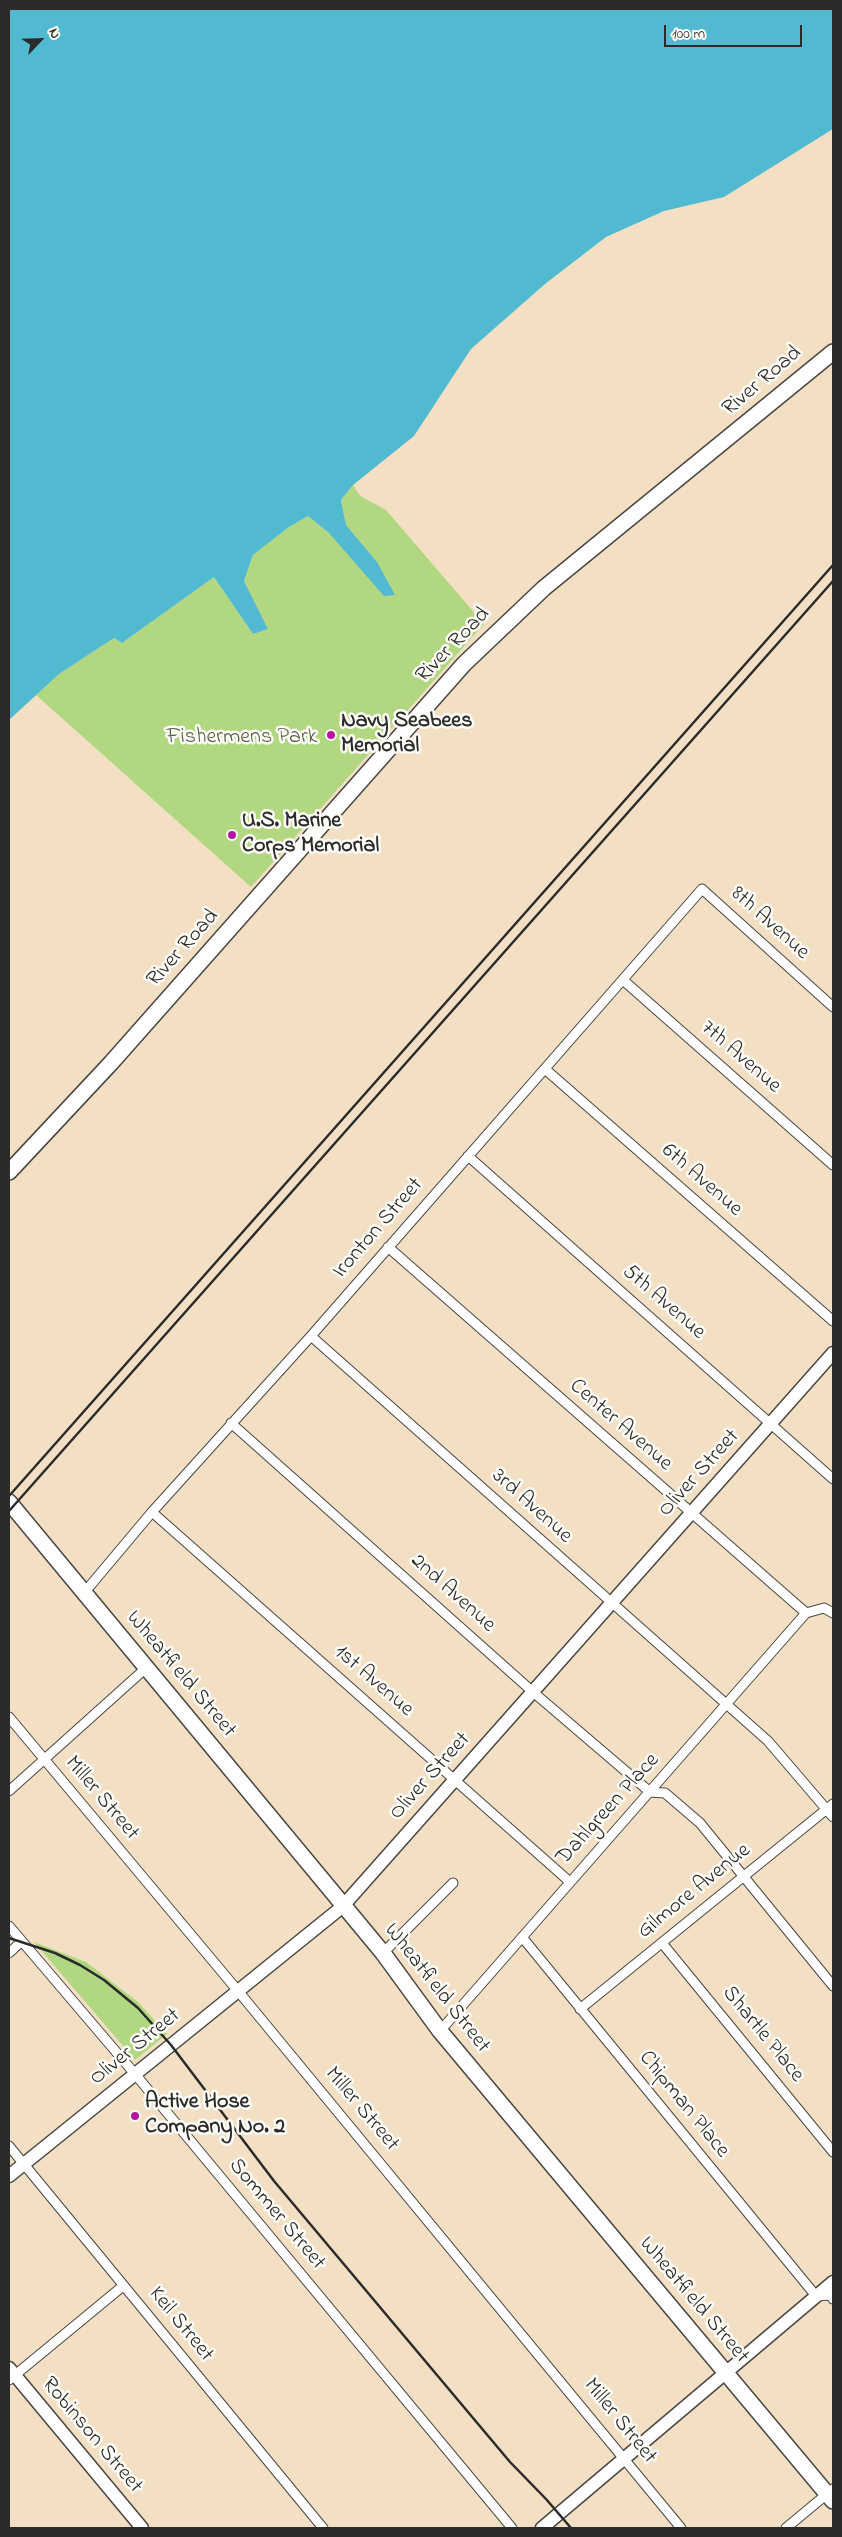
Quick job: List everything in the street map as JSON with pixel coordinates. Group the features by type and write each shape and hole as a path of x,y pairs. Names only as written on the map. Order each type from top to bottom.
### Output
{"main road":[{"name":"River Road","path":"9,1172 111,1063 471,658 544,588 833,352"},
{"name":"Wheatfield Street","path":"9,1502 206,1738 342,1907 383,1954 440,2031 725,2373 831,2495"}],"street":[{"name":"Ironton Street","path":"84,1593 152,1512 311,1336 702,889"},
{"name":"8th Avenue","path":"702,889 833,1007"},
{"name":"7th Avenue","path":"623,980 833,1165"},
{"name":"6th Avenue","path":"545,1069 833,1321"},
{"name":"5th Avenue","path":"468,1156 833,1479"},
{"name":"Center Avenue","path":"388,1248 806,1613"},
{"name":"3rd Avenue","path":"311,1336 768,1741 830,1806 833,1817"},
{"name":"Oliver Street","path":"9,2176 342,1907 833,1353"},
{"name":"2nd Avenue","path":"231,1423 533,1692 650,1792"},
{"name":"1st Avenue","path":"152,1512 570,1882"},
{"path":"806,1613 824,1608 833,1613"},
{"name":"Dahlgreen Place","path":"440,2031 728,1705 806,1613"},
{"path":"9,1791 146,1668"},
{"name":"Miller Street","path":"9,1717 238,1991 681,2528"},
{"path":"650,1792 665,1793 700,1823 833,1986"},
{"name":"Gilmore Avenue","path":"580,2009 830,1806"},
{"path":"383,1954 453,1883"},
{"name":"Sommer Street","path":"9,1926 135,2074 512,2528"},
{"name":"Chipman Place","path":"522,1937 816,2296"},
{"path":"9,1953 21,1942"},
{"name":"Shartle Place","path":"662,1943 833,2152"},
{"name":"Keil Street","path":"9,2146 323,2528"},
{"path":"542,2528 833,2282"},
{"path":"11,2375 123,2286"},
{"path":"816,2296 830,2295 833,2299"},
{"name":"Robinson Street","path":"11,2375 142,2528"},
{"path":"786,2528 831,2495"}],"green space":[{"name":"Fishermens Park","path":"353,485 360,496 386,510 484,624 251,887 36,695 59,674 114,638 122,643 214,577 253,634 268,629 244,581 253,555 289,527 308,516 329,533 377,562 346,525 341,500"},
{"path":"34,1942 86,1962 138,2002 167,2034 135,2060"}],"water":[{"path":"9,9 833,9 833,129 724,197 664,211 606,237 545,284 471,349 414,436 353,485 341,500 346,525 377,562 395,595 384,596 329,533 308,516 289,527 253,555 244,581 268,629 253,634 214,577 122,643 114,638 59,674 9,720"}],"railway":[{"path":"9,1496 833,565"},
{"path":"9,1511 833,581"},
{"path":"9,1938 55,1953 80,1965 104,1980 138,2008 171,2045 274,2181 510,2462 571,2528"}],"place":[{"name":"Navy Seabees Memorial","path":"331,735"},
{"name":"U.S. Marine Corps Memorial","path":"232,835"},
{"name":"Active Hose Company No. 2","path":"135,2116"}]}
